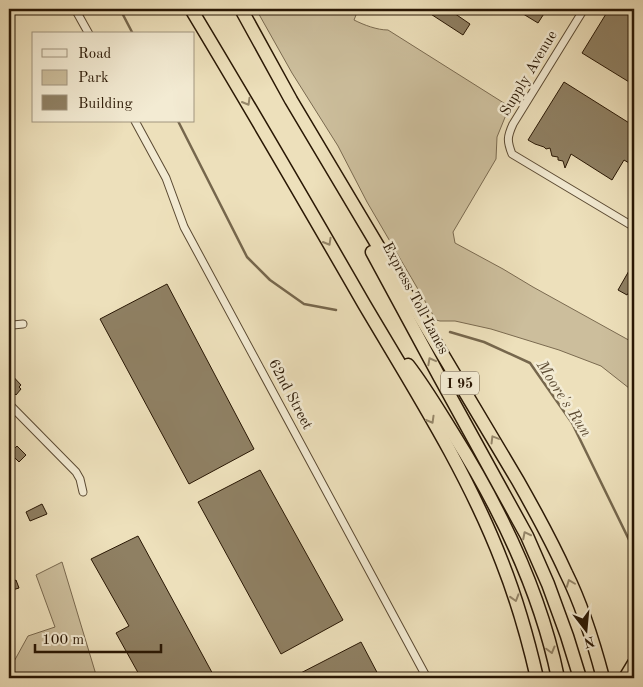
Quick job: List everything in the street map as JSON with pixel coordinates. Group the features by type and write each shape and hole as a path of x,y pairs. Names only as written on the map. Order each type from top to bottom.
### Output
{"highway":[{"name":"I 95","path":"191,9 443,439 478,506 500,555 513,591 537,678"},
{"name":"I 95","path":"241,9 291,100 518,481 541,523 567,575 588,629 603,678"},
{"name":"Express Toll Lanes","path":"291,100 527,536 568,636 580,678"},
{"path":"381,332 425,388 470,460 499,513 521,561 540,614 558,678"},
{"path":"625,678 634,663"}],"street":[{"path":"75,9 87,32"},
{"name":"Supply Avenue","path":"584,9 508,133 508,143 512,154 634,227"},
{"name":"62nd Street","path":"136,122 166,178 184,227 427,678"},
{"path":"9,327 23,324"},
{"path":"9,404 76,472 80,478 83,492"}],"green space":[{"path":"256,9 352,9 356,15 354,20 371,27 388,30 507,105 508,110 497,137 496,159 453,232 455,243 634,343 634,392 601,366 559,350 491,329 455,321 436,320 367,202 338,146 292,73"},
{"path":"62,562 97,678 9,678 9,667 12,665 28,636 55,627 36,575"}],"building":[{"path":"423,9 451,11 470,24 463,35"},
{"path":"515,9 547,9 538,23"},
{"path":"609,9 634,9 634,85 582,53"},
{"path":"564,82 634,126 634,166 624,160 612,180 571,154 565,168 563,161 558,160 558,157 552,156 550,148 546,149 528,140"},
{"path":"634,262 634,286 627,295 618,290"},
{"path":"167,284 254,449 189,484 100,319"},
{"path":"9,372 21,385 19,387 21,389 16,395 13,392 9,397"},
{"path":"17,446 26,455 19,462 10,453"},
{"path":"260,470 343,620 281,654 198,502"},
{"path":"42,504 47,514 30,521 26,512"},
{"path":"138,536 215,678 141,678 116,633 129,626 91,559"},
{"path":"9,568 19,588 9,591"},
{"path":"361,642 380,678 291,678"}],"waterway":[{"name":"Moore's Run","path":"120,9 132,32"},
{"name":"Moore's Run","path":"179,122 247,257 270,280 304,304 336,310"},
{"name":"Moore's Run","path":"450,332 484,342 530,363 572,423 634,550"}]}
